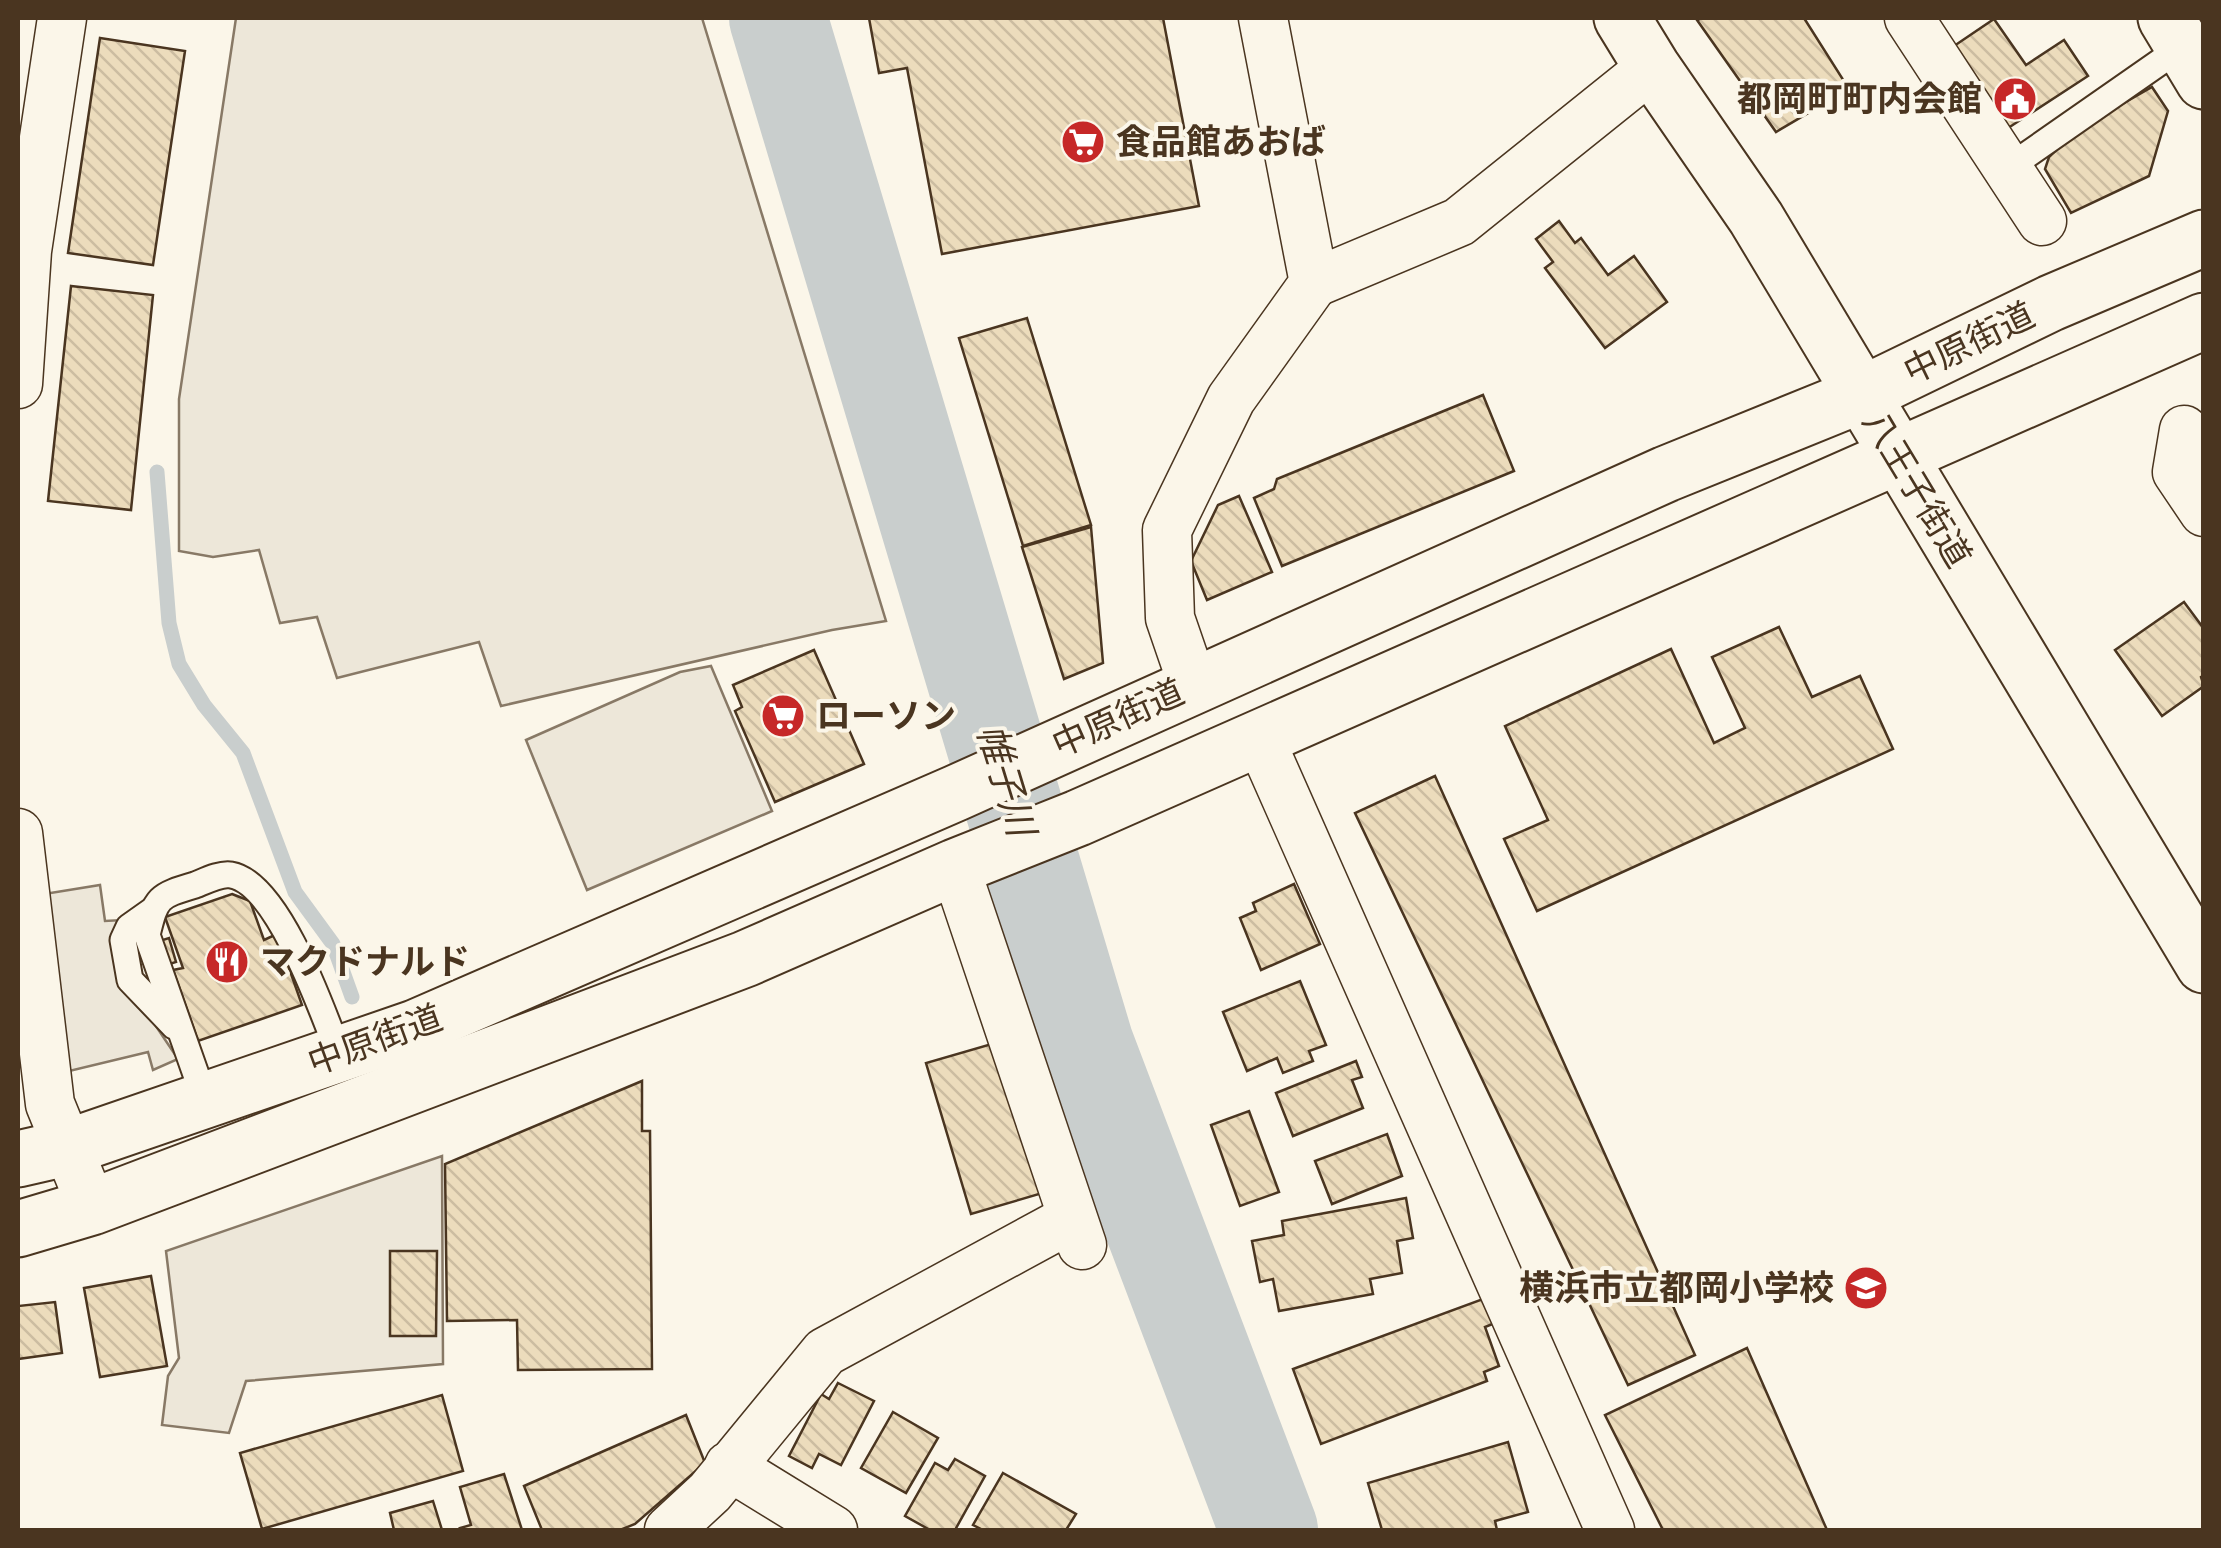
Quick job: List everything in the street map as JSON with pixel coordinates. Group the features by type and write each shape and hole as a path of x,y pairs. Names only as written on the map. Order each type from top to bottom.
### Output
{"main road":[{"name":"八王子街道","path":"1622,18 1756,218 2204,965"},
{"name":"中原街道","path":"42,1153 414,1028 956,793 1666,474 1861,396 2052,303 2204,238"},
{"name":"中原街道","path":"18,1229 92,1208 746,959 1630,577 1896,454 2204,321"}],"street":[{"path":"18,384 26,251 62,18"},
{"path":"1263,18 1314,283"},
{"path":"1909,18 2042,221"},
{"path":"1193,685 1170,618 1167,530 1231,399 1314,283 1459,222 1652,67"},
{"path":"2184,430 2177,472 2204,512"},
{"path":"1258,737 1610,1530"},
{"path":"18,833 50,1104 42,1153 92,1208"},
{"path":"669,1530 710,1492 825,1352 1077,1232 956,866"},
{"path":"729,1466 833,1530"}],"lane":[{"path":"2008,168 2189,44"},
{"path":"205,1100 147,935 153,910 164,894 228,874 252,883 307,971 339,1054"}],"shaded area":[{"path":"236,18 702,18 886,621 501,706 479,642 337,678 317,617 280,623 259,550 213,557 179,551 179,399"},
{"path":"711,666 772,811 587,890 526,740 680,672"},
{"path":"100,885 105,921 123,920 127,983 178,1059 153,1070 148,1052 61,1073 38,895"},
{"path":"442,1156 443,1364 246,1381 229,1433 162,1425 168,1376 179,1358 166,1251"}],"building":[{"path":"869,18 1163,18 1199,206 942,254 907,68 879,73"},
{"path":"1804,18 1849,89 1776,132 1697,20"},
{"path":"1994,19 2026,65 2064,40 2088,76 2005,130 1951,48"},
{"path":"100,38 185,51 153,265 68,253"},
{"path":"2152,87 2168,111 2149,176 2071,213 2045,169 2049,157 2077,130"},
{"path":"1559,221 1575,243 1581,238 1608,275 1634,256 1667,302 1605,348 1545,268 1553,262 1536,239"},
{"path":"71,286 153,295 131,510 48,501"},
{"path":"1027,318 1091,525 1023,546 959,338"},
{"path":"1483,395 1514,471 1282,566 1254,498 1274,489 1277,479"},
{"path":"1239,496 1272,572 1207,600 1191,561 1218,505"},
{"path":"1091,527 1103,663 1064,679 1022,547"},
{"path":"2184,602 2204,629 2204,686 2162,716 2115,650"},
{"path":"1779,627 1812,697 1860,676 1893,749 1537,911 1504,839 1548,820 1505,726 1671,649 1714,743 1745,728 1712,657"},
{"path":"814,650 864,764 775,802 735,711 742,707 733,685"},
{"path":"1435,776 1695,1355 1628,1385 1355,813"},
{"path":"1294,884 1320,944 1261,970 1240,918 1256,911 1253,903"},
{"path":"232,894 250,901 264,940 277,934 302,1005 198,1041 173,970 183,968 165,917"},
{"path":"169,938 176,962 148,971 140,947"},
{"path":"1300,981 1326,1045 1309,1051 1313,1061 1283,1073 1277,1058 1247,1071 1223,1012"},
{"path":"1002,1041 1046,1192 971,1214 926,1063"},
{"path":"1356,1061 1362,1077 1352,1080 1363,1108 1293,1136 1276,1093"},
{"path":"642,1081 642,1131 650,1131 652,1369 518,1370 517,1320 447,1321 445,1164"},
{"path":"1249,1111 1279,1192 1240,1206 1211,1125"},
{"path":"1387,1134 1402,1176 1332,1204 1315,1161"},
{"path":"1406,1198 1413,1238 1397,1241 1402,1273 1370,1279 1373,1294 1279,1311 1273,1279 1260,1282 1252,1241 1284,1235 1282,1221"},
{"path":"390,1251 437,1251 436,1336 390,1336"},
{"path":"151,1276 167,1366 100,1377 84,1288"},
{"path":"1491,1296 1500,1321 1485,1327 1499,1366 1484,1372 1487,1381 1321,1444 1293,1369"},
{"path":"55,1302 62,1353 18,1359 18,1306"},
{"path":"1747,1348 1827,1530 1663,1530 1605,1415"},
{"path":"838,1383 874,1401 841,1465 819,1454 812,1468 789,1456 821,1394 829,1399"},
{"path":"442,1395 463,1471 262,1529 240,1453"},
{"path":"893,1412 938,1438 906,1493 861,1468"},
{"path":"686,1415 705,1463 635,1524 620,1530 542,1530 524,1486"},
{"path":"1508,1442 1528,1512 1495,1521 1497,1530 1382,1530 1368,1483"},
{"path":"955,1459 985,1476 955,1530 930,1530 905,1516 935,1463 948,1470"},
{"path":"1003,1473 1076,1514 1066,1530 983,1530 973,1525"},
{"path":"504,1474 522,1530 461,1530 471,1525 460,1487"},
{"path":"433,1501 442,1530 394,1530 390,1513"}],"waterway":[{"name":"帷子川","path":"778,18 1085,1045 1269,1530"},
{"path":"157,472 169,623 179,664 204,705 243,753 295,892 333,944 352,997"}],"place":[{"name":"都岡町町内会館","path":"2015,99"},
{"name":"食品館あおば","path":"1083,142"},
{"name":"ローソン","path":"783,716"},
{"name":"マクドナルド","path":"227,962"},
{"name":"横浜市立都岡小学校","path":"1866,1288"}]}
